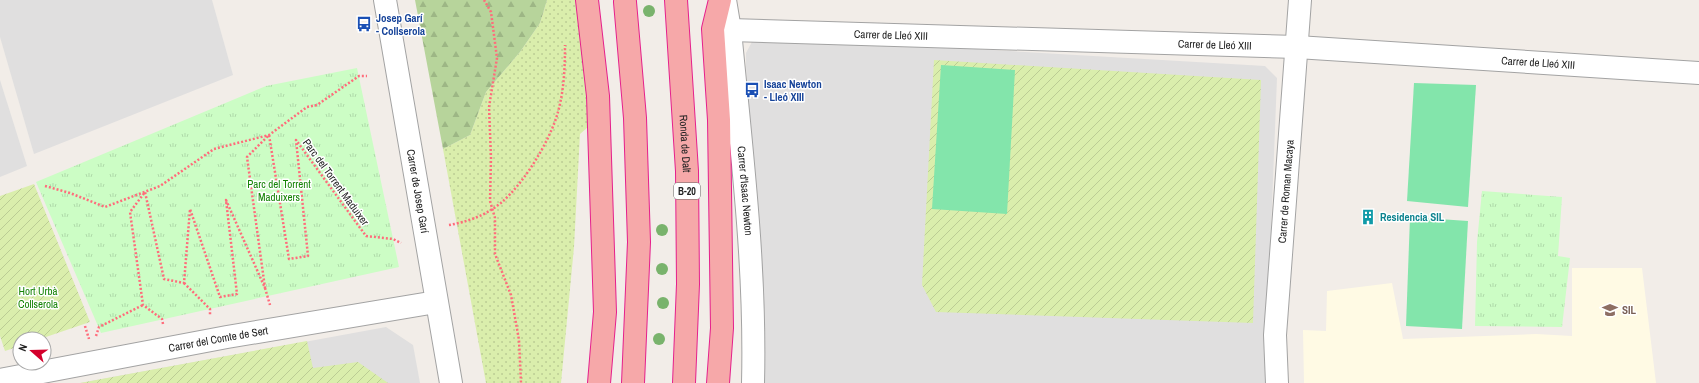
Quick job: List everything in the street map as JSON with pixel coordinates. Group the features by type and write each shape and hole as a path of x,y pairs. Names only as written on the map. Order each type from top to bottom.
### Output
{"highway":[{"path":"587,0 598,96 604,304 599,383"},
{"name":"Ronda de Dalt","path":"676,0 687,171 688,284 684,383"},
{"path":"718,383 722,328 719,120 713,28 720,0"},
{"path":"625,2 635,118 639,242 633,383"}],"street":[{"name":"Carrer de Josep Garí","path":"385,0 451,383"},
{"name":"Carrer d'Isaac Newton","path":"725,0 730,30 748,222 754,348 753,383"},
{"name":"Carrer de Roman Macaya","path":"1277,383 1275,335 1300,0"},
{"name":"Carrer de Lleó XIII","path":"730,30 1297,47 1699,73"},
{"name":"Carrer del Comte de Sert","path":"0,380 227,337 436,302"}],"path":[{"path":"484,0 491,12 498,58 489,107 492,158 490,201 495,218 495,254 511,295 519,340 521,383"},
{"path":"446,226 464,222 492,209 502,202 516,187 532,164 548,137 558,113 564,86 565,44"},
{"path":"265,288 247,158 269,135 307,107 317,105 359,76 367,76"},
{"path":"45,186 70,193 105,207 160,186 214,149 269,135"},
{"name":"Parc del Torrent Maduixer","path":"269,135 289,259 308,256 296,140 366,236 393,239 406,247"},
{"path":"145,192 164,279 184,283 210,309 211,322"},
{"path":"145,192 130,212 143,305 162,319 165,331"},
{"path":"184,283 190,208 220,297 237,294 226,200 265,288 272,310"},
{"path":"99,327 143,305"}],"shaded area":[{"path":"0,0 212,0 233,75 34,154 0,37"},
{"path":"754,38 805,39 1265,66 1277,78 1266,358 1268,383 762,383 746,66 746,53"},
{"path":"0,80 27,166 0,177"},
{"name":"SIL","path":"1572,268 1642,268 1656,383 1304,383 1303,330 1326,331 1327,291 1392,283 1403,339 1536,334 1572,336"},
{"path":"386,327 413,345 420,383 80,383"}],"green space":[{"path":"415,0 547,0 540,23 520,52 486,92 470,135 443,149"},
{"path":"547,0 579,0 585,29 588,127 580,134 574,247 561,383 486,383 443,149 470,135 486,92 520,52 540,23"},
{"path":"934,60 1261,80 1253,323 936,312 922,285"},
{"path":"941,65 1015,70 1007,214 932,209"},
{"name":"Parc del Torrent Maduixers","path":"357,68 399,267 101,333 36,182 266,86"},
{"path":"1414,83 1476,85 1468,207 1407,201"},
{"name":"Hort Urbà Collserola","path":"34,184 90,322 52,335 52,331 12,331 12,349 5,351 0,336 0,196"},
{"path":"1482,191 1562,197 1558,256 1570,258 1562,327 1475,326 1477,242"},
{"path":"1410,217 1468,221 1462,329 1406,326"},
{"path":"307,341 313,368 358,362 388,383 80,383"}],"place":[{"name":"Josep Garí - Collserola","path":"364,24"},
{"name":"Isaac Newton - Lleó XIII","path":"752,90"},
{"name":"Residencia SIL","path":"1368,217"},
{"name":"SIL","path":"1610,310"}]}
